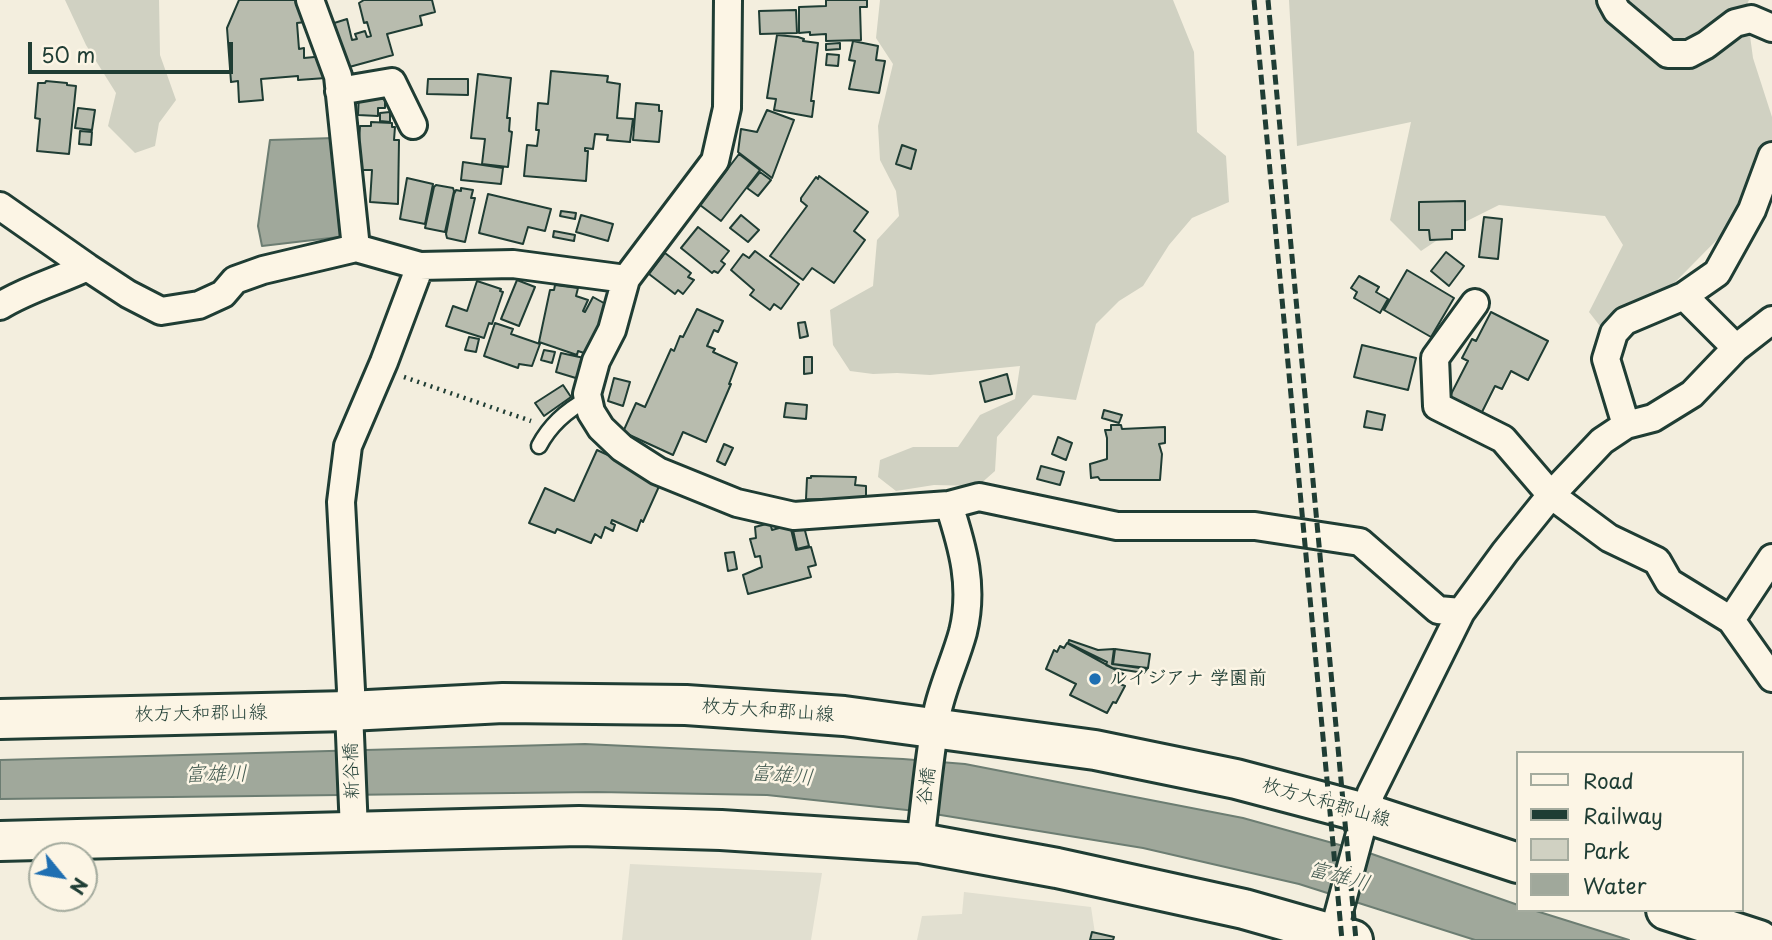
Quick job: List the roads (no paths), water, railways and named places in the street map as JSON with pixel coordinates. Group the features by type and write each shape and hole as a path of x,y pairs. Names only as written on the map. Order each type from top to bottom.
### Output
{"main road":[{"name":"枚方大和郡山線","path":"0,719 349,711 503,703 686,705 844,716 1096,750 1237,779 1365,813 1516,862"},
{"path":"0,841 579,826 721,830 920,843 1058,868 1244,909 1343,937"},
{"path":"1673,912 1759,940"}],"street":[{"path":"310,0 338,76 356,248"},
{"path":"728,0 727,108 715,161 626,279 612,330 596,361 587,394 591,412 601,428 622,448 657,471 737,503 794,516 949,505 979,496 1117,526 1255,526 1360,542 1438,610 1461,612"},
{"path":"1611,0 1616,10 1632,26 1668,54 1689,54 1735,23 1751,19 1772,28"},
{"path":"339,92 392,82 413,125"},
{"path":"1626,425 1606,359 1614,333 1625,321 1684,296 1717,273 1752,210 1772,156"},
{"path":"0,206 128,294 161,311 200,305 223,294 234,280 263,270 356,248 420,266 513,264 626,279"},
{"name":"新谷橋","path":"354,831 349,711 351,690 341,502 348,446 420,266"},
{"path":"0,306 87,267"},
{"path":"1684,296 1736,348"},
{"path":"1475,303 1435,358 1437,406 1503,439 1551,495 1609,538 1657,561 1669,582 1731,620 1772,678"},
{"path":"1343,937 1371,793 1461,612 1551,495 1602,441 1626,425 1653,418 1692,394 1736,348 1772,320"},
{"name":"谷橋","path":"920,843 934,729 949,669 963,632 968,578 964,553 949,505"},
{"path":"1731,620 1772,558"}],"lane":[{"path":"538,446 547,430 574,406 588,399"}],"water":[{"path":"334,138 343,232 339,237 262,246 258,226 270,140"},
{"name":"富雄川","path":"585,744 965,764 1243,818 1372,854 1516,904 1516,912 1539,912 1629,940 1475,940 1299,884 1143,848 916,811 767,795 597,792 0,799 0,760"}],"railway":[{"path":"1254,0 1342,940"},
{"path":"1268,0 1356,940"}],"place":[{"name":"ルイジアナ 学園前","path":"1095,679"}]}
